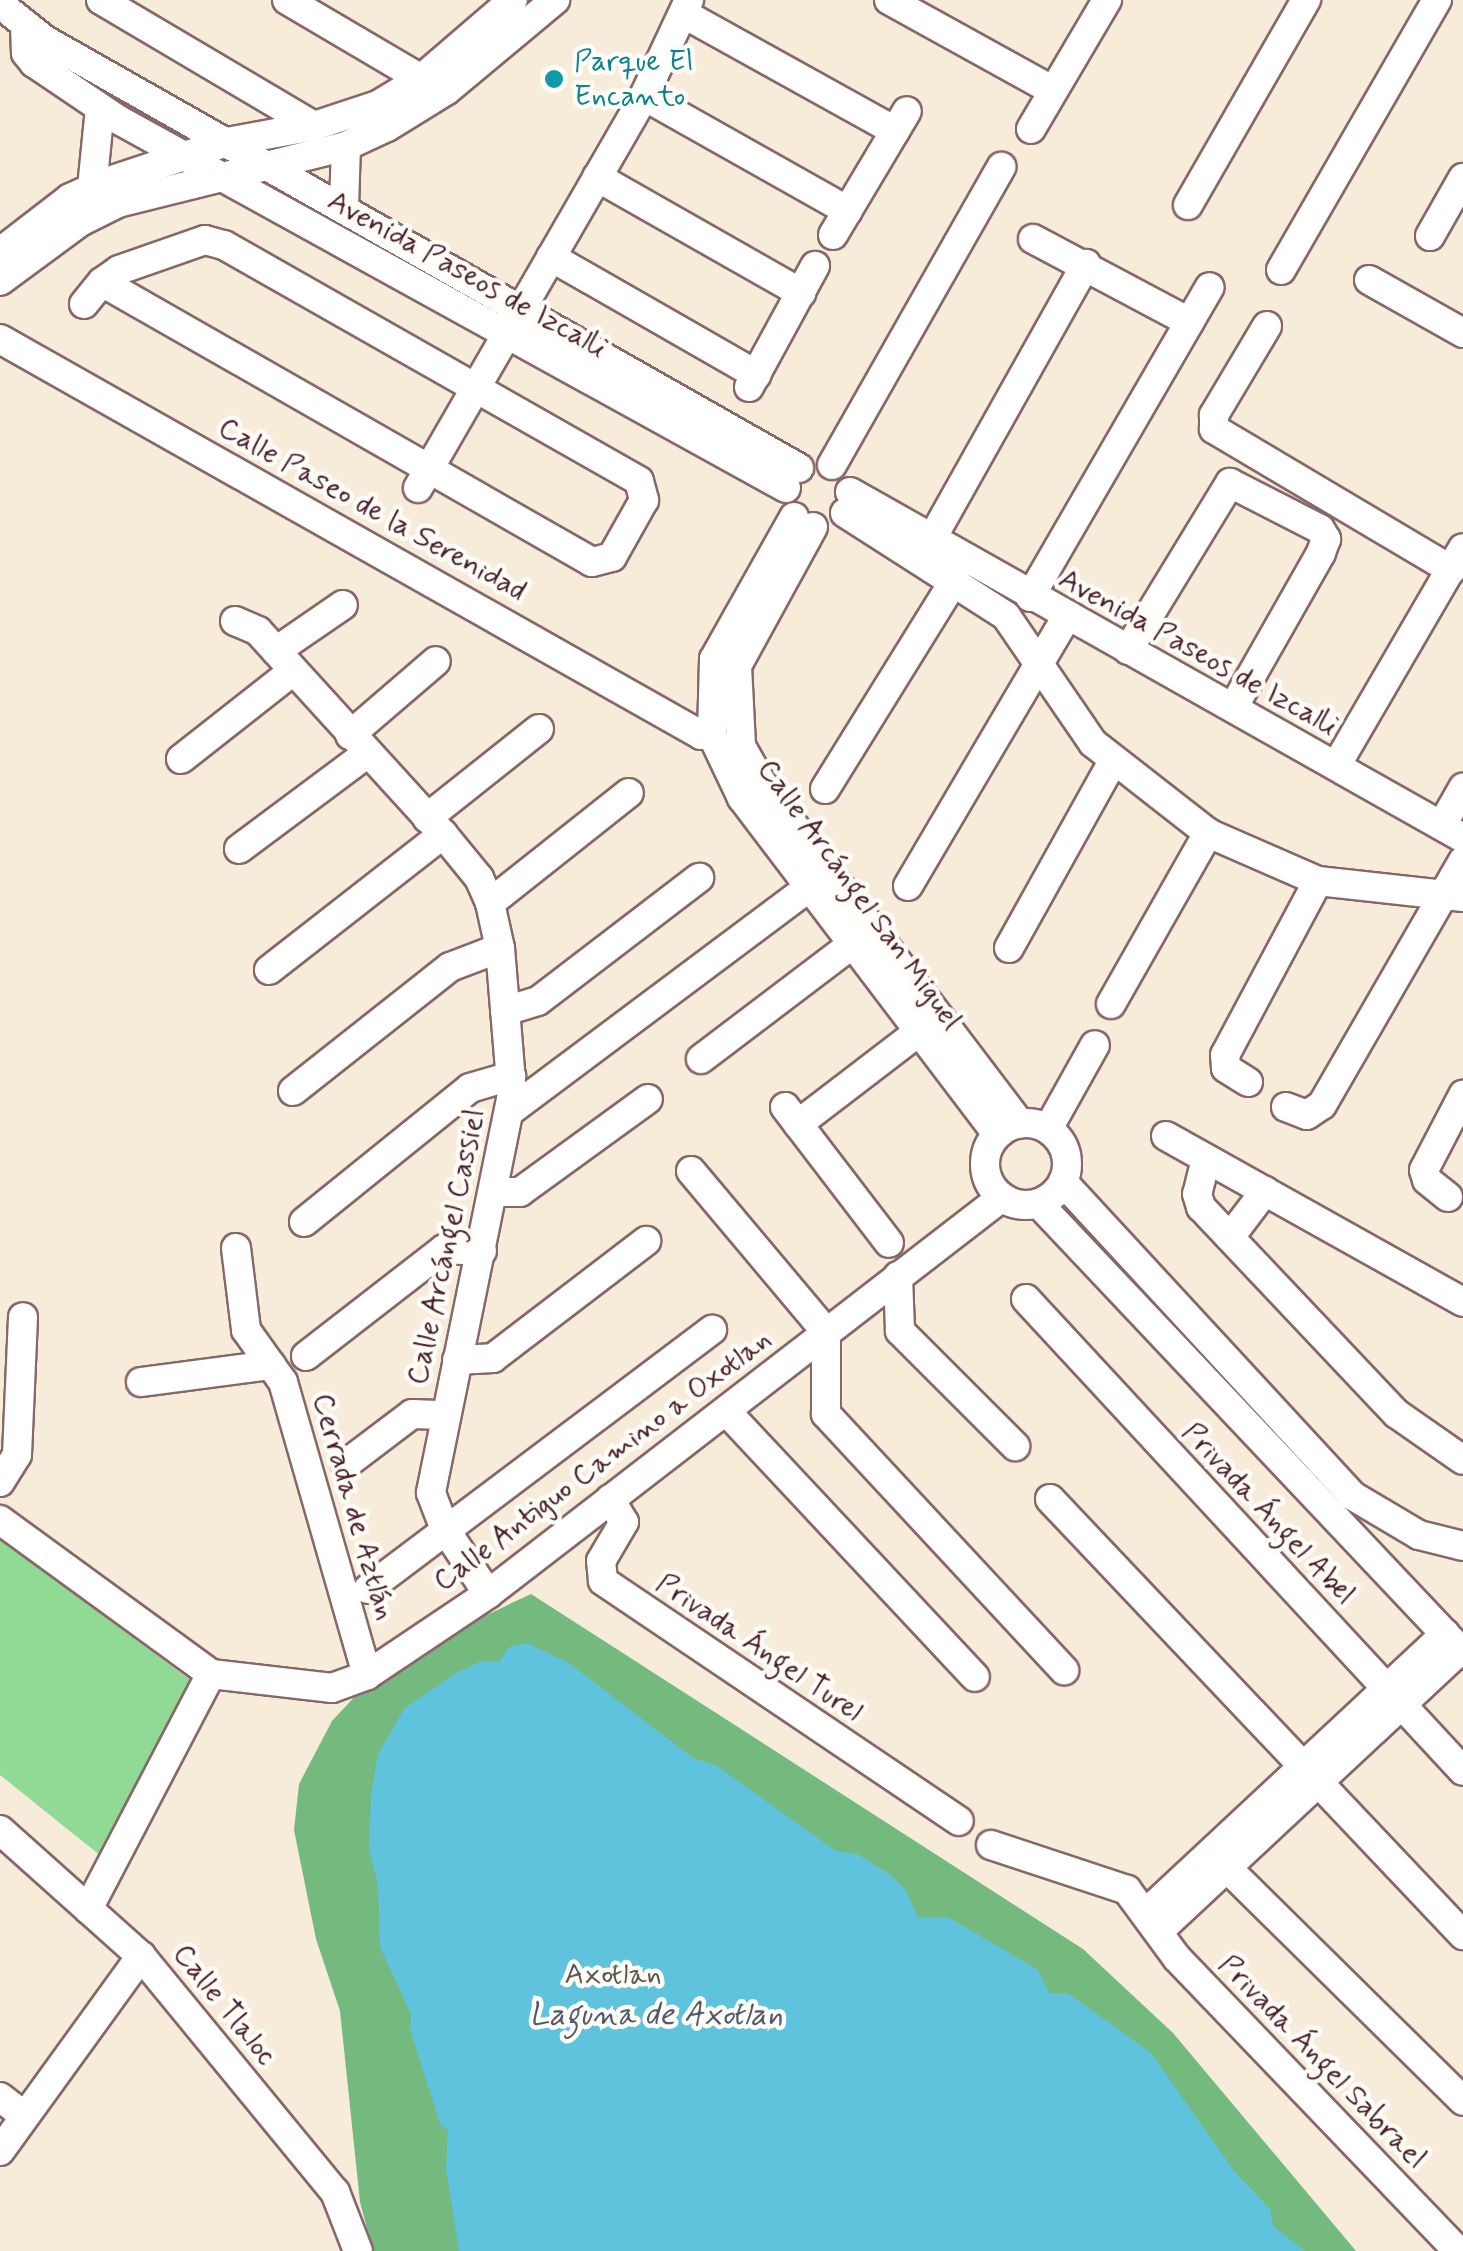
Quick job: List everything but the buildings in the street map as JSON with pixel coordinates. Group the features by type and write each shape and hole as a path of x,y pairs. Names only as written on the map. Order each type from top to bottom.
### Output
{"street":[{"path":"287,0 420,79"},
{"path":"0,281 80,222 118,203 265,163 346,146 420,109 554,0"},
{"path":"888,0 1052,90"},
{"path":"1031,128 1107,0"},
{"path":"1188,205 1306,0"},
{"path":"1280,270 1437,0"},
{"path":"88,2 314,126"},
{"name":"Avenida Paseos de Izcalli","path":"0,4 25,26 344,208 514,324"},
{"path":"0,252 92,188 227,142 314,126 378,105 420,79 494,5"},
{"path":"423,480 644,96 688,8 901,121 841,223 644,96"},
{"name":"Avenida Paseos de Izcalli","path":"25,26 26,54 34,63 109,114 514,324 792,478"},
{"path":"109,114 126,147 124,176"},
{"path":"92,188 109,114"},
{"path":"344,208 346,146"},
{"path":"847,503 803,522 792,478 832,465 1001,168"},
{"path":"597,177 801,292"},
{"path":"1430,236 1463,178"},
{"path":"1033,239 1189,322"},
{"path":"205,240 224,245 474,391 644,486 644,500 606,562 592,562 423,480 93,293 205,240"},
{"path":"551,257 753,381 816,266"},
{"path":"930,542 1086,264"},
{"path":"1369,280 1463,333"},
{"path":"1030,597 1210,287"},
{"path":"1267,326 1214,415 1214,429 1457,559 1336,766"},
{"name":"Calle Paseo de la Serenidad","path":"0,339 701,735 712,735"},
{"path":"832,465 847,503 1006,616 1037,667 1113,761 1208,833 1318,882 1454,897"},
{"path":"1128,650 1230,483 1326,539 1233,708"},
{"name":"Avenida Paseos de Izcalli","path":"847,503 930,542 1452,832"},
{"name":"Calle Arcángel San Miguel","path":"803,522 714,659 712,735 742,798 819,879 1008,1128"},
{"name":"Calle Arcángel San Miguel","path":"803,522 749,635 734,702 741,746 819,879 851,946 917,1033 1008,1128"},
{"path":"384,553 399,528"},
{"path":"825,789 955,579"},
{"path":"181,759 344,604"},
{"path":"908,886 1066,618"},
{"name":"Calle Arcángel Cassiel","path":"235,621 258,632 435,826 480,878 490,903 500,948 511,1076 510,1111 444,1415 431,1494 444,1529 488,1594"},
{"path":"239,848 359,744 436,661"},
{"path":"270,970 539,729"},
{"path":"1009,948 1113,761"},
{"path":"1452,832 1463,788"},
{"path":"490,903 629,794"},
{"path":"1111,1004 1208,833"},
{"path":"1286,1107 1317,1113 1454,897 1463,862"},
{"path":"505,1010 538,1001 698,878"},
{"path":"510,1111 819,879"},
{"path":"1248,1082 1223,1062 1318,882"},
{"path":"701,1059 851,946"},
{"path":"294,1091 450,967 500,948"},
{"path":"889,1243 791,1116 917,1033"},
{"path":"1048,1129 1095,1044"},
{"path":"304,1222 470,1088 511,1076"},
{"path":"1448,1197 1427,1180 1424,1170 1463,1094"},
{"path":"494,1192 520,1192 648,1100"},
{"path":"1154,1921 1393,1697 1456,1646 1039,1204 1001,1198 984,1160 1008,1128 1048,1129 1064,1147 1063,1182 1352,1496 1420,1535 1463,1546"},
{"path":"1166,1136 1463,1302"},
{"path":"1206,1159 1197,1194 1230,1237 1408,1425 1463,1460"},
{"path":"691,1171 826,1332 826,1414 1064,1670"},
{"path":"1039,1204 1063,1182"},
{"path":"1230,1237 1265,1191"},
{"name":"Calle Antiguo Camino a Oxotlan","path":"212,1674 332,1688 367,1675 488,1594 1001,1198"},
{"path":"457,1360 493,1358 646,1241"},
{"name":"Cerrada de Aztlán","path":"236,1248 246,1330 284,1382 367,1675"},
{"path":"306,1356 444,1249 482,1250"},
{"path":"898,1276 900,1331 1015,1446"},
{"name":"Privada Ángel Abel","path":"1026,1299 1463,1771"},
{"path":"0,1482 16,1454 22,1317"},
{"path":"368,1589 712,1330"},
{"path":"141,1382 271,1365"},
{"path":"726,1411 975,1676"},
{"path":"346,1464 412,1414 444,1415"},
{"name":"Privada Ángel Turel","path":"610,1499 624,1522 601,1561 603,1581 959,1821"},
{"path":"1050,1499 1312,1771 1463,1936"},
{"path":"0,1520 212,1674 88,1909"},
{"path":"1392,1578 1394,1549 1420,1535"},
{"path":"1154,1921 1226,1866 1312,1771"},
{"name":"Calle Tlaloc","path":"5,1843 141,1956 336,2192 358,2251"},
{"name":"Privada Ángel Sabrael","path":"991,1845 1119,1886 1154,1921 1178,1958 1458,2251"},
{"path":"1226,1866 1463,2102"},
{"path":"0,2151 141,1956"},
{"path":"0,2097 23,2115"}],"green space":[{"path":"0,1539 193,1682 101,1856 0,1775"},
{"name":"Laguna de Axotlan","path":"531,1594 1083,1949 1173,2033 1356,2251 373,2251 360,2202 340,2011 316,1939 294,1830 299,1784 332,1721 387,1662"}],"water":[{"name":"Laguna de Axotlan","path":"527,1643 569,1663 693,1758 717,1766 836,1851 857,1854 888,1873 905,1889 918,1918 948,1917 1038,1970 1049,1993 1068,1993 1151,2053 1234,2171 1270,2209 1273,2226 1305,2251 459,2251 446,2168 448,2130 440,2124 410,2029 411,2014 380,1947 378,1885 369,1849 371,1796 378,1754 404,1709 456,1673 481,1661 499,1662 509,1647"}],"place":[{"name":"Parque El Encanto","path":"554,79"}],"park label":[{"name":"Axotlan","path":"613,1975"}]}
